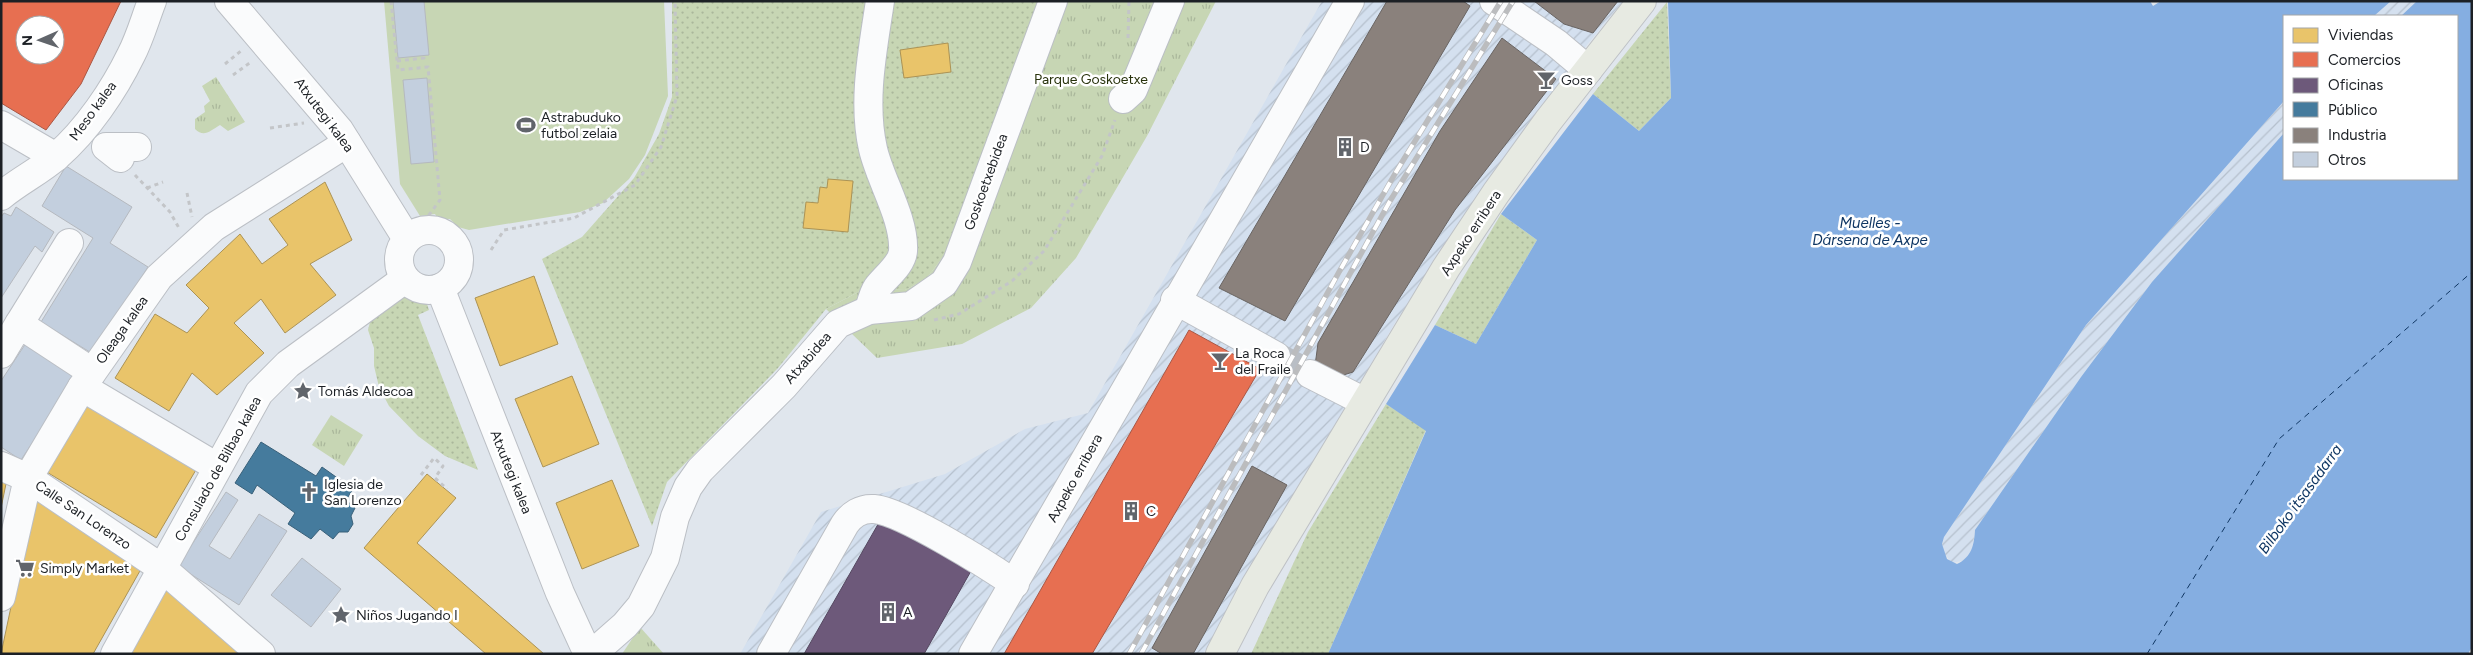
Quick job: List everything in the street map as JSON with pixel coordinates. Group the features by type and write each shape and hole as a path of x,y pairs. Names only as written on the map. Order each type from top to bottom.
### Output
{"main road":[{"name":"Axpeko erribera","path":"1220,654 1256,586 1446,268 1496,193 1642,1"}],"street":[{"name":"Meso kalea","path":"1,196 18,182 56,157 72,141 105,99 132,55 152,1"},
{"name":"Atxutegi kalea","path":"229,1 299,81 347,143 402,230"},
{"path":"869,310 876,290 902,257 903,250 900,226 873,151 870,134 868,105 880,1"},
{"name":"Goskoetxebidea","path":"869,310 911,306 944,283 957,262 1053,1"},
{"path":"1123,99 1133,90 1170,1"},
{"name":"Axpeko erribera","path":"973,654 1015,584 1175,300 1350,1"},
{"path":"1494,1 1556,43 1588,70"},
{"path":"1,125 56,157"},
{"name":"Oleaga kalea","path":"1,597 28,478 87,379 159,277 214,227 347,143"},
{"path":"402,230 432,230 440,232 454,244 458,261 457,269 447,283 440,288 425,290 405,279 399,263 402,230"},
{"path":"1,354 69,243"},
{"name":"Consulado de Bilbao kalea","path":"115,654 259,393 288,364 405,279"},
{"name":"Atxutegi kalea","path":"440,288 557,584 588,654"},
{"path":"1175,300 1276,356"},
{"name":"Atxabidea","path":"592,654 625,625 641,606 665,558 675,517 688,487 700,470 784,386 838,324 869,310"},
{"path":"19,324 87,379 217,467"},
{"path":"1310,374 1365,402"},
{"name":"Calle San Lorenzo","path":"1,466 28,478 162,569 262,654"},
{"path":"771,654 845,524 850,516 859,512 871,509 896,515 1015,584"}],"path":[{"path":"391,1 398,70 428,67 440,200 429,215 431,223 418,224 412,219 402,230"},
{"path":"491,250 504,230 574,218 635,185 661,147 677,96 675,1"},
{"path":"1128,1 1128,45"},
{"path":"225,64 249,44"},
{"path":"397,61 424,58 424,56"},
{"path":"233,75 253,61"},
{"path":"928,322 959,314 1012,281 1044,251 1102,156 1123,99"},
{"path":"270,128 303,124"},
{"path":"130,159 147,188 170,212 183,234"},
{"path":"147,188 163,182"},
{"path":"187,192 192,222"},
{"path":"420,476 434,458 443,466 435,478 447,489"}],"shaded area":[{"path":"1322,1 1623,1 1587,45 1396,321 1203,654 740,654 821,512 945,474 1025,429 1088,413"},
{"path":"2391,1 2417,1 2402,15 2375,15"},
{"path":"2283,102 2283,134 2152,282 2081,377 1975,530 1972,551 1966,560 1952,563 1944,553 1942,544 1944,537 2086,325"}],"green space":[{"name":"Astrabuduko futbol zelaia","path":"384,1 664,1 668,96 645,155 629,179 603,203 580,212 469,230 458,227 450,219 438,219 435,214 420,216 400,184"},
{"path":"672,1 1039,1 946,253 926,279 905,290 864,289 826,309 778,368 667,482 652,526 542,259 582,237 634,178 659,134 672,97"},
{"name":"Parque Goskoetxe","path":"1039,1 1216,1 1147,136 1076,258 1031,308 962,344 877,358 826,309 864,289 905,290 926,279 946,253"},
{"path":"1667,2 1671,98 1639,131 1593,94"},
{"path":"216,77 245,122 228,131 220,125 207,133 201,133 195,129 195,119 205,112 204,106 210,101 202,86"},
{"path":"1501,214 1537,240 1476,344 1435,325"},
{"path":"407,295 427,304 429,310 418,315 478,470 445,456 418,436 389,406 379,387 374,366 374,348 368,330 370,322"},
{"path":"1386,404 1426,430 1328,654 1251,654 1308,532"},
{"path":"331,415 363,435 344,466 312,445"},
{"path":"640,627 664,654 622,654"}],"water":[{"path":"1668,1 2150,1 2153,6 2161,1 2391,1 2375,15 2283,15 2283,102 2086,325 1944,537 1942,544 1947,559 1957,564 1969,554 1974,541 1975,530 2081,377 2152,282 2283,134 2283,180 2458,180 2458,15 2402,15 2417,1 2472,1 2472,647 2468,654 1328,654 1426,431 1386,404 1435,325 1476,344 1537,240 1501,214 1593,94 1639,131 1671,98"}],"building: Viviendas":[{"path":"948,43 951,72 904,78 900,50"},
{"path":"828,179 853,181 848,232 803,228 806,202 818,203 820,187 827,188"},
{"path":"325,182 352,240 310,264 336,295 285,333 261,299 234,323 264,353 217,395 192,373 169,411 115,378 155,314 187,333 209,308 186,285 240,234 262,264 288,245 269,219"},
{"path":"534,276 558,344 500,366 475,298"},
{"path":"572,376 599,444 543,467 515,399"},
{"path":"89,397 200,463 156,538 45,471"},
{"path":"427,474 456,498 417,543 544,654 486,654 364,548"},
{"path":"1,477 7,479 1,508"},
{"path":"612,480 639,546 582,569 556,503"},
{"path":"34,498 141,569 93,654 1,654"},
{"path":"166,587 241,654 131,654"}],"building: Comercios":[{"path":"1,1 121,1 81,84 46,130 1,103"},
{"name":"C","path":"1189,330 1260,369 1092,654 1004,654"}],"building: Oficinas":[{"name":"A","path":"881,519 971,571 924,654 804,654"}],"building: Público":[{"name":"Iglesia de San Lorenzo","path":"261,442 316,476 322,467 353,489 346,500 355,508 351,516 353,524 348,532 339,532 333,539 320,529 311,539 288,524 295,513 257,485 252,494 235,483"}],"building: Industria":[{"name":"D","path":"1387,1 1463,1 1470,6 1285,321 1219,288"},
{"path":"1534,1 1618,1 1593,33 1564,24"},
{"path":"1502,38 1556,79 1455,210 1353,372 1334,378 1315,366 1318,343 1440,131"},
{"path":"1252,466 1287,485 1193,654 1162,654 1152,648"}],"building: Otros":[{"path":"393,1 424,1 429,55 398,58"},
{"path":"427,78 434,162 411,164 403,80"},
{"path":"66,166 132,207 110,243 148,267 93,354 41,322 93,238 42,206"},
{"path":"16,207 54,232 42,252 35,246 1,298 1,217 4,213 11,216"},
{"path":"28,340 78,373 21,460 1,447 1,381"},
{"path":"226,492 238,500 209,546 230,559 259,514 287,531 239,605 178,566"},
{"path":"302,558 341,589 311,627 271,595"}],"ferry route":[{"path":"2147,654 2279,439 2472,272"}],"tunnel":[{"path":"1276,356 1310,374"}],"railway":[{"path":"1129,654 1339,272 1396,172 1501,1"},
{"path":"1141,654 1390,201 1513,1"}],"place":[{"name":"Goss","path":"1546,80"},
{"name":"Astrabuduko futbol zelaia","path":"526,125"},
{"name":"D","path":"1345,147"},
{"name":"La Roca del Fraile","path":"1220,361"},
{"name":"Tomás Aldecoa","path":"303,391"},
{"name":"Iglesia de San Lorenzo","path":"309,492"},
{"name":"C","path":"1131,511"},
{"name":"Simply Market","path":"25,568"},
{"name":"A","path":"888,612"},
{"name":"Niños Jugando I","path":"341,615"}],"water label":[{"name":"Muelles - Dársena de Axpe","path":"1870,232"},
{"name":"Bilboko itsasadarra","path":"2300,499"}]}
